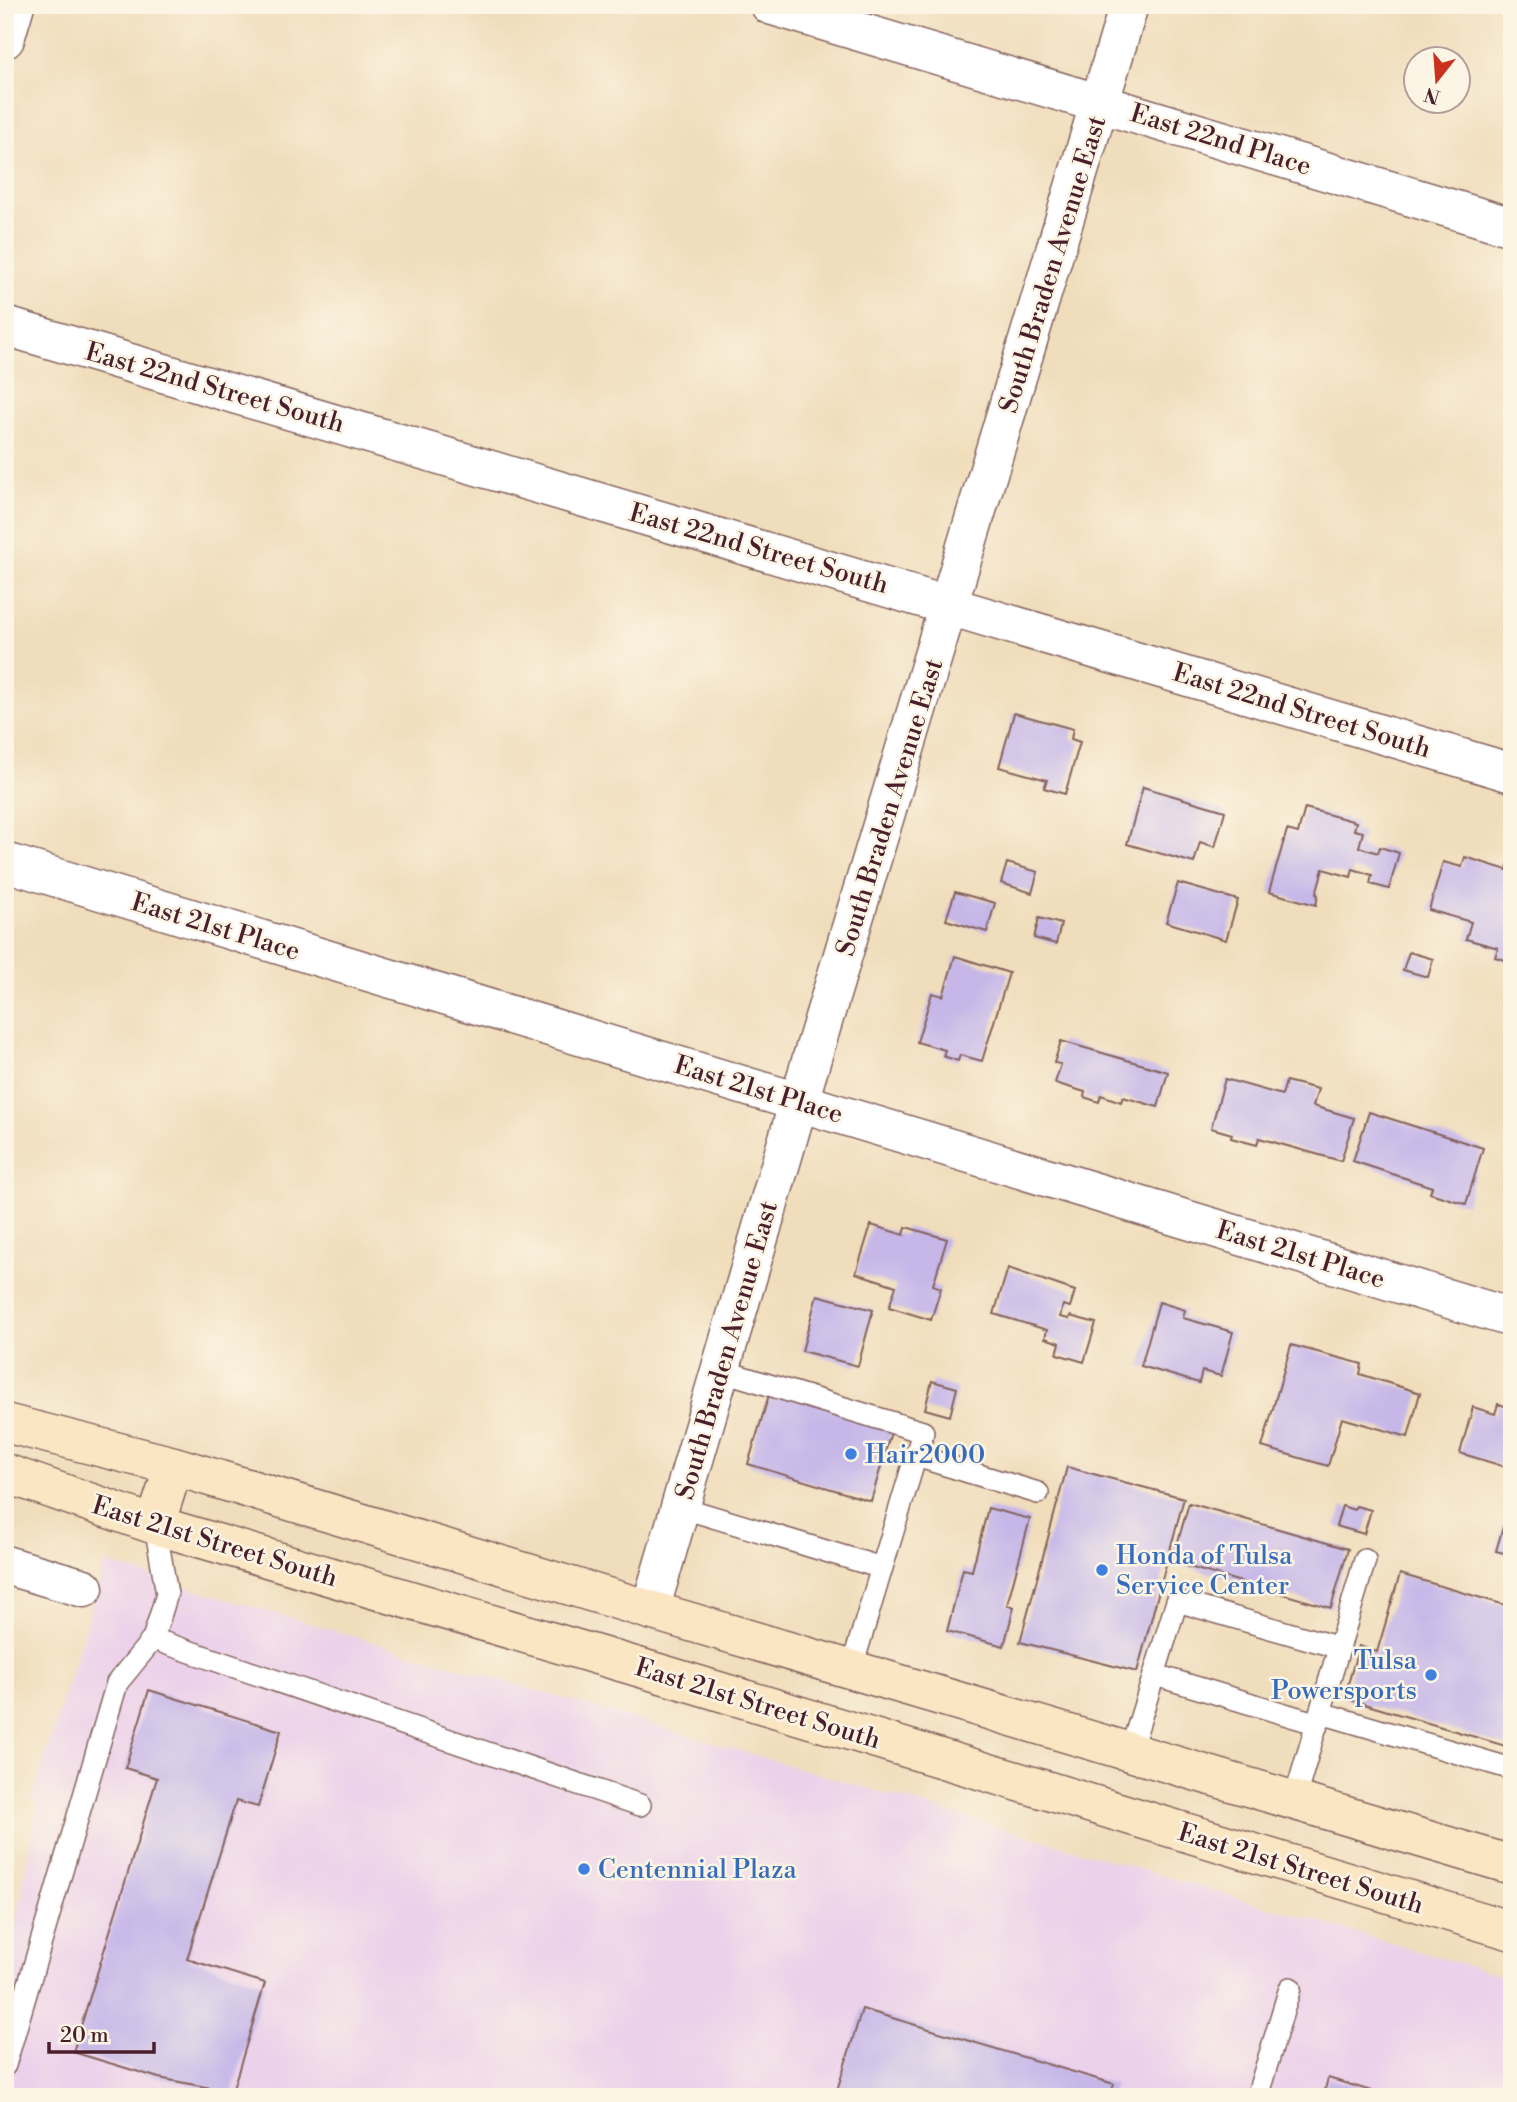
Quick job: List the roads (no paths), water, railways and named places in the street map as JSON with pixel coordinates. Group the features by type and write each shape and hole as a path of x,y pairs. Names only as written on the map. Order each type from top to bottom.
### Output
{"main road":[{"path":"5,1423 174,1466 851,1670 1512,1864"},
{"path":"155,1525 174,1466"},
{"name":"East 21st Street South","path":"5,1473 155,1525 665,1675 1512,1931"},
{"path":"650,1610 665,1675"}],"street":[{"path":"5,39 15,5"},
{"name":"East 22nd Place","path":"770,5 1512,227"},
{"name":"South Braden Avenue East","path":"650,1610 799,1101 1129,5"},
{"name":"East 22nd Street South","path":"5,326 1512,772"},
{"name":"East 21st Place","path":"5,862 1512,1318"},
{"path":"5,1565 84,1588"}],"lane":[{"path":"720,1370 923,1432 851,1670"},
{"path":"916,1456 1038,1493"},
{"path":"680,1507 882,1568"},
{"path":"5,2065 117,1684 153,1639 167,1594 155,1525"},
{"path":"1294,1801 1365,1560"},
{"path":"1130,1752 1177,1601 1340,1648"},
{"path":"153,1639 640,1805"},
{"path":"1154,1675 1512,1769"},
{"path":"1257,2097 1290,1988"}],"place":[{"name":"Hair2000","path":"851,1454"},
{"name":"Honda of Tulsa Service Center","path":"1102,1570"},
{"name":"Tulsa Powersports","path":"1431,1675"},
{"name":"Centennial Plaza","path":"584,1869"}]}
